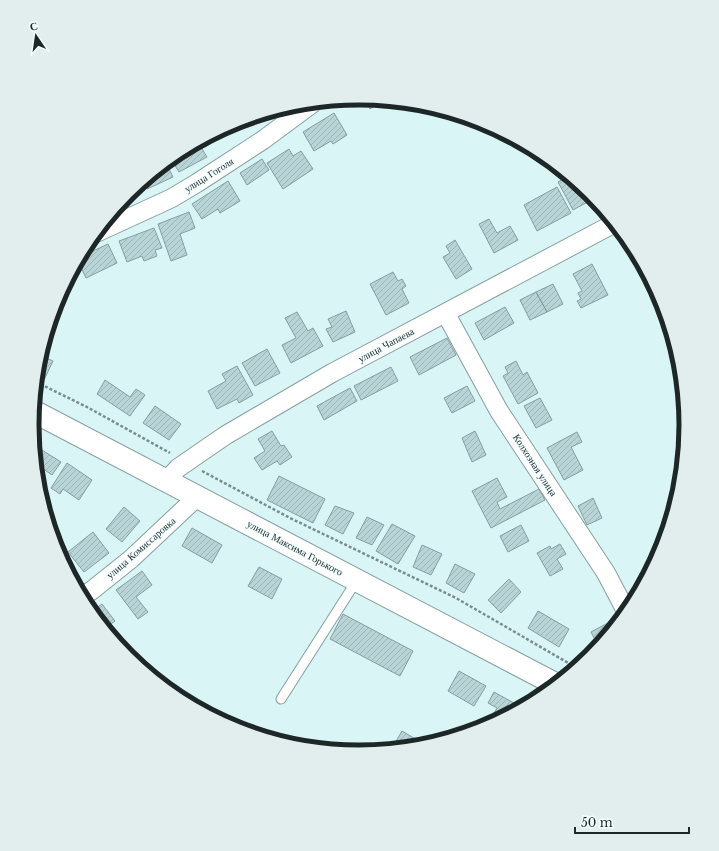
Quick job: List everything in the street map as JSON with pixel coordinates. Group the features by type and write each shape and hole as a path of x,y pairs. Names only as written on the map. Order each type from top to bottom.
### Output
{"street":[{"name":"улица Гоголя","path":"107,228 172,198 197,183 263,140 302,110"},
{"name":"улица Чапаева","path":"166,480 178,468 226,434 332,373 446,314 610,226"},
{"name":"Колхозная улица","path":"446,314 499,411 606,573 624,607"},
{"name":"улица Максима Горького","path":"40,414 552,682"},
{"name":"улица Комиссаровка","path":"86,593 131,559 197,497"}],"lane":[{"path":"281,699 357,580"}],"path":[{"path":"42,385 87,407 290,518 456,598 572,665"}],"building":[{"path":"368,105 375,106 370,109"},
{"path":"334,113 347,135 333,144 331,141 314,151 303,132"},
{"path":"220,137 205,147 204,145"},
{"path":"201,147 207,157 179,172 174,164"},
{"path":"289,149 293,156 301,151 313,169 283,189 267,163"},
{"path":"262,159 269,170 247,185 240,173"},
{"path":"168,168 173,177 147,189 146,187"},
{"path":"564,179 588,202 573,210 558,182"},
{"path":"228,181 240,201 220,213 218,209 202,219 192,204"},
{"path":"557,187 571,213 537,231 524,205"},
{"path":"189,212 195,228 180,234 187,255 171,261 158,224"},
{"path":"489,219 497,233 510,226 518,240 494,253 479,224"},
{"path":"154,228 162,248 155,250 157,256 144,261 142,256 127,262 119,241"},
{"path":"455,240 472,269 456,279 443,257 450,253 446,246"},
{"path":"108,244 117,263 86,278 81,267 90,253"},
{"path":"592,264 608,295 581,308 577,301 581,299 578,293 582,291 573,274"},
{"path":"393,272 398,281 402,279 406,286 402,289 409,303 386,315 370,284"},
{"path":"553,284 563,304 547,312 536,292"},
{"path":"536,292 547,312 530,320 520,300"},
{"path":"505,307 514,323 484,340 475,323"},
{"path":"346,311 355,332 333,342 326,329 332,327 328,319"},
{"path":"297,312 308,331 313,328 323,346 291,363 282,345 296,338 285,318"},
{"path":"447,338 456,355 419,375 410,357"},
{"path":"267,349 280,373 255,386 242,363"},
{"path":"46,358 53,361 44,380 43,379"},
{"path":"516,361 523,375 527,372 538,393 518,404 503,376 508,373 505,367"},
{"path":"237,366 253,395 239,403 237,399 217,409 208,391 226,381 222,374"},
{"path":"391,367 398,381 361,400 354,386"},
{"path":"105,380 130,397 136,389 145,395 130,416 97,394"},
{"path":"467,386 475,401 452,413 444,398"},
{"path":"350,388 357,401 324,420 317,406"},
{"path":"540,398 552,420 536,428 524,406"},
{"path":"155,406 181,424 169,440 143,423"},
{"path":"272,431 281,446 284,445 292,457 280,465 277,461 262,470 254,458 265,451 258,439"},
{"path":"475,431 486,455 472,462 462,438"},
{"path":"577,432 582,442 571,447 583,470 564,480 547,448"},
{"path":"40,449 61,462 52,475 42,468"},
{"path":"67,463 92,480 79,500 63,489 60,494 51,488"},
{"path":"279,476 325,499 313,523 267,500"},
{"path":"497,478 507,497 497,502 500,509 539,489 545,500 491,528 472,491"},
{"path":"593,498 602,518 587,525 578,506"},
{"path":"335,506 354,513 343,534 325,525"},
{"path":"124,507 140,521 122,542 106,529"},
{"path":"367,517 384,525 372,545 356,538"},
{"path":"392,524 415,536 398,564 376,551"},
{"path":"521,525 529,541 508,552 500,536"},
{"path":"192,528 222,545 212,563 182,546"},
{"path":"93,532 109,553 84,572 68,552"},
{"path":"560,544 566,554 557,559 563,569 550,576 537,553 550,546 551,549"},
{"path":"422,545 442,554 431,575 413,567"},
{"path":"455,564 475,574 464,593 446,583"},
{"path":"259,567 282,579 272,599 248,586"},
{"path":"142,571 152,585 136,597 148,612 138,619 116,590"},
{"path":"509,579 521,592 501,613 488,600"},
{"path":"102,604 115,621 109,625 96,608"},
{"path":"538,611 569,629 559,647 528,628"},
{"path":"343,614 413,651 400,676 330,639"},
{"path":"616,619 596,642 591,632"},
{"path":"459,671 486,686 474,706 448,691"},
{"path":"494,692 517,705 491,718 497,708 488,703"},
{"path":"402,731 417,740 417,741 395,744"}]}
